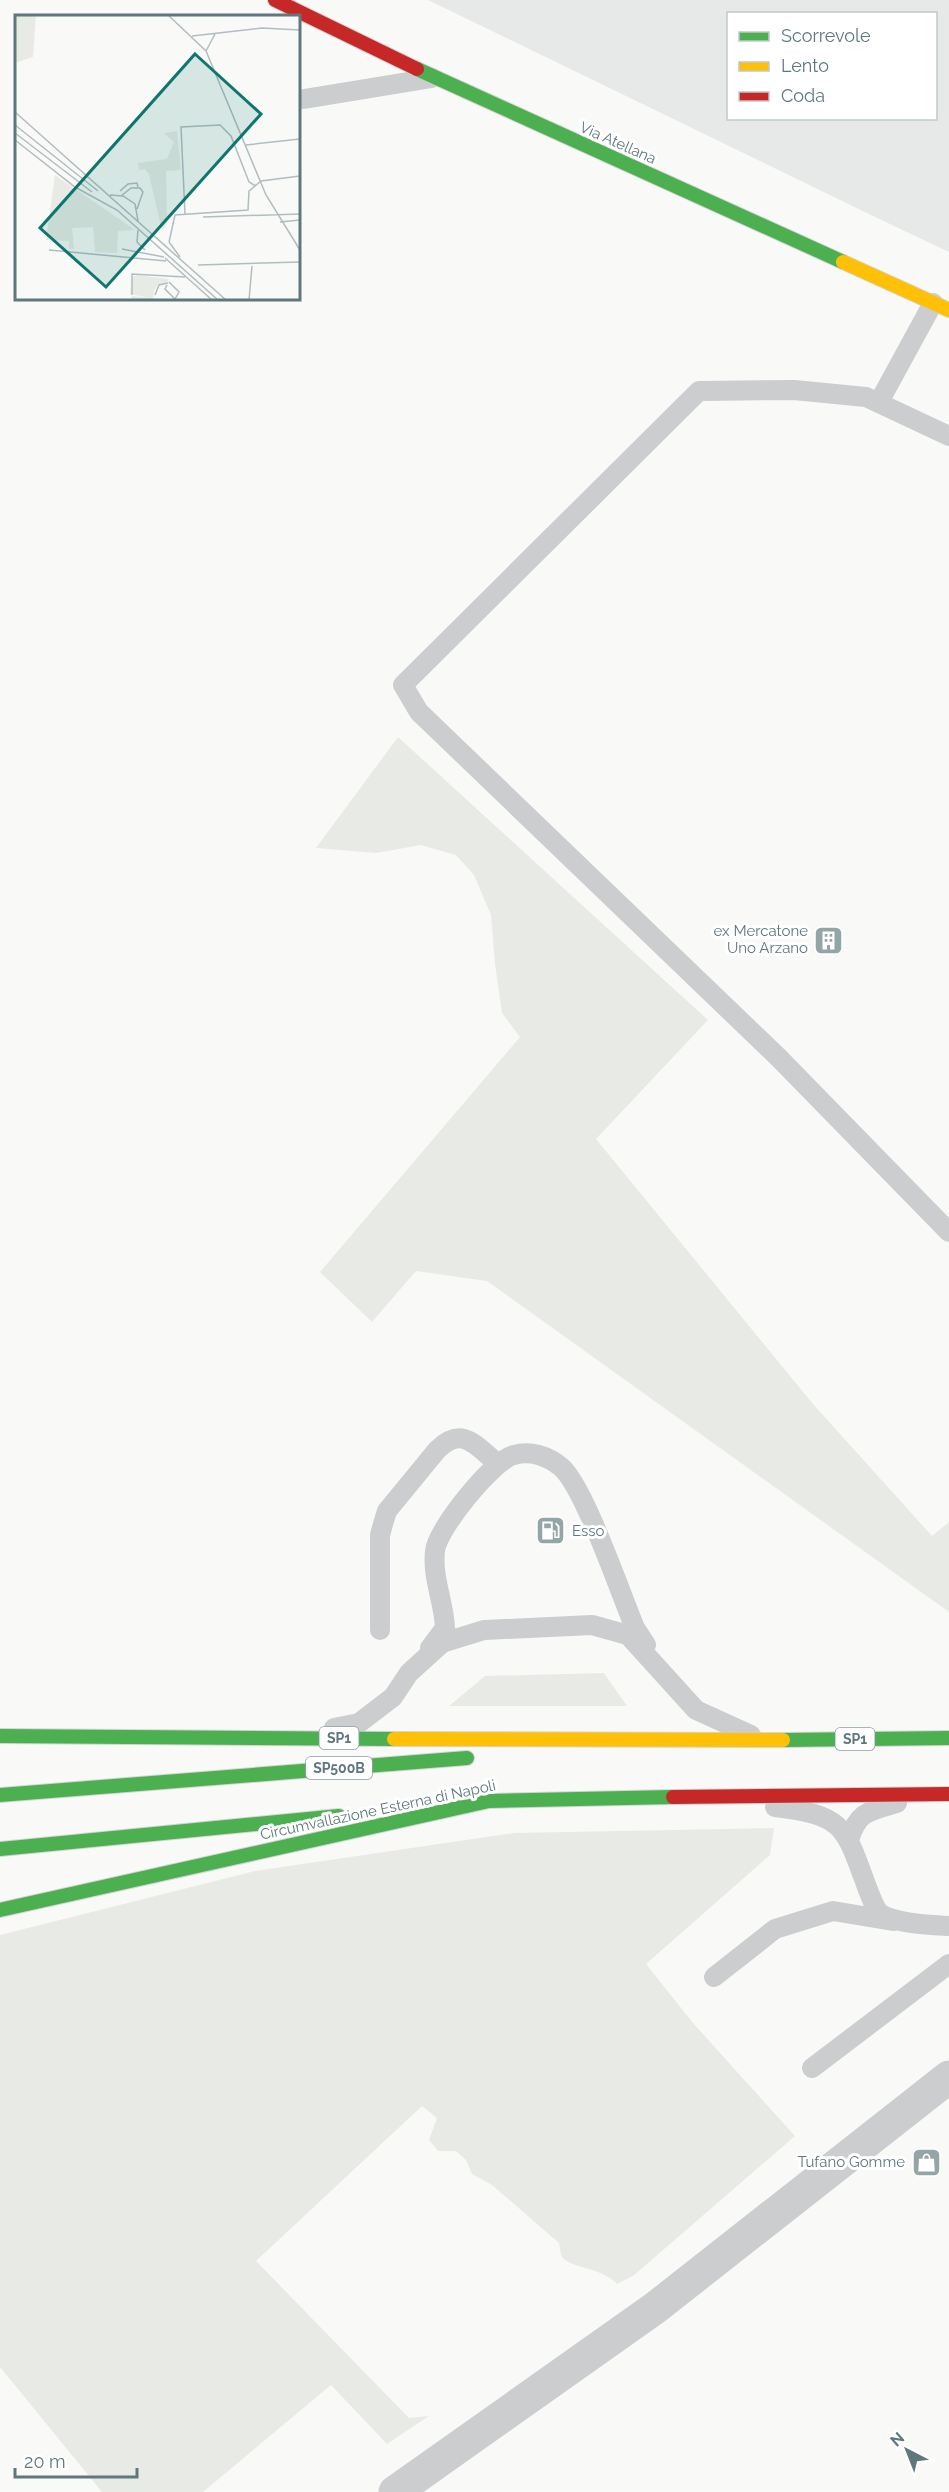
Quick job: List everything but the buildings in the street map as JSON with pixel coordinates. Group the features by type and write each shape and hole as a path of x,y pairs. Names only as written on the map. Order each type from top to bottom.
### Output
{"main road":[{"name":"Via Atellana","path":"275,0 435,78 941,306"},
{"name":"SP1","path":"0,1736 678,1741 949,1738"},
{"path":"523,1753 678,1741"},
{"name":"SP500B","path":"0,1795 476,1757"},
{"name":"Circumvallazione Esterna di Napoli","path":"0,1910 489,1801 949,1794"},
{"path":"0,1849 489,1801"}],"street":[{"path":"395,2492 655,2308 949,2077"}],"lane":[{"path":"304,99 435,78"},
{"path":"879,402 941,306"},
{"path":"949,436 866,397 794,390 699,391 403,685 419,712 779,1058 949,1232"},
{"path":"380,1630 380,1535 387,1511 437,1450 455,1437 465,1438 497,1463"},
{"path":"294,1737 359,1723 393,1697 445,1628 435,1571 435,1549 444,1526 497,1463 513,1455 531,1453 545,1457 562,1468 581,1498 635,1628 658,1666"},
{"path":"409,1673 442,1643 483,1630 592,1625 628,1635 696,1710 761,1740"},
{"path":"849,1840 854,1824 864,1813 928,1794"},
{"path":"676,1797 827,1817 840,1826 849,1840 871,1897 880,1913 900,1922"},
{"path":"714,1977 775,1929 833,1911 900,1922 949,1926"},
{"path":"812,2068 949,1964"}],"shaded area":[{"path":"428,0 949,0 949,252 873,216"},
{"path":"398,737 708,1020 596,1139 813,1404 932,1536 949,1522 949,1612 487,1281 416,1271 372,1322 320,1272 520,1037 502,1013 491,915 474,875 456,855 421,845 376,853 316,848"},
{"path":"604,1673 627,1706 449,1706 485,1676"},
{"path":"774,1828 770,1855 646,1964 693,2023 795,2136 633,2276 617,2284 603,2274 566,2261 561,2255 559,2243 492,2185 472,2174 466,2160 456,2151 438,2151 429,2140 437,2118 422,2106 256,2261 409,2418 429,2416 387,2444 331,2385 203,2492 102,2492 0,2367 0,1935 255,1871 514,1833"}],"traffic: fast":[{"path":"417,69 843,262"},
{"path":"0,1736 394,1739"},
{"path":"783,1740 949,1738"},
{"path":"0,1795 467,1758"},
{"path":"0,1910 489,1801 673,1797"},
{"path":"0,1849 339,1816"}],"traffic: slow":[{"path":"843,262 949,310"},
{"path":"394,1739 783,1740"}],"traffic: jam":[{"path":"275,0 417,69"},
{"path":"673,1797 949,1794"}],"place":[{"name":"ex Mercatone Uno Arzano","path":"829,940"},
{"name":"Esso","path":"551,1531"},
{"name":"Tufano Gomme","path":"926,2162"}]}
